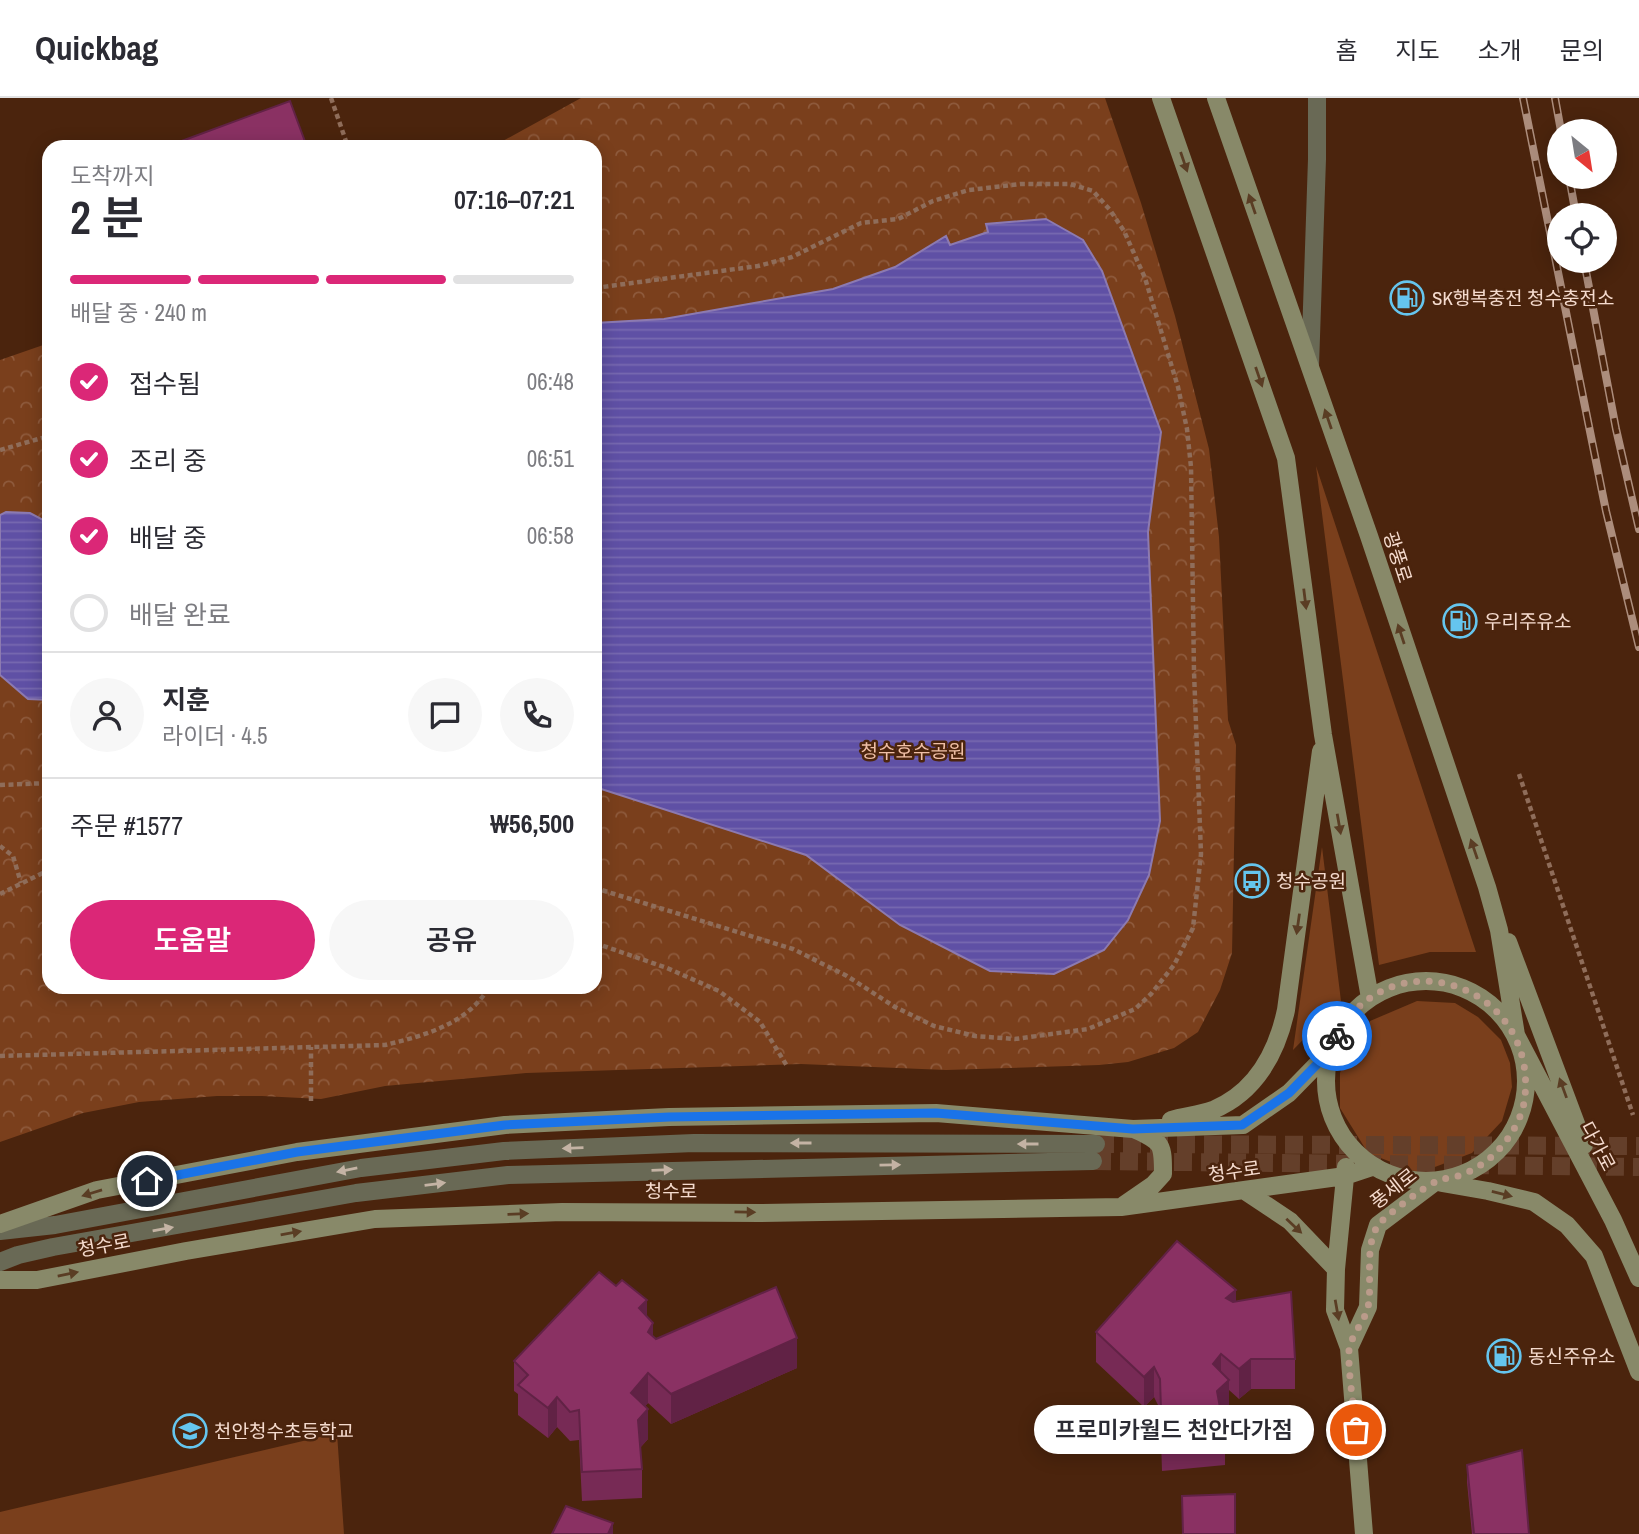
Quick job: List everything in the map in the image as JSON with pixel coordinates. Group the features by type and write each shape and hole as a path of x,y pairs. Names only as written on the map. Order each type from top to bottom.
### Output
{"street":[{"path":"1161,98 1286,458 1323,735 1370,998"},
{"name":"광풍로","path":"1216,98 1369,536 1487,887 1499,930 1516,1035"},
{"path":"1310,369 1317,98"},
{"path":"1133,1129 1213,1110 1240,1094 1263,1070 1280,1039 1323,735"},
{"path":"1487,887 1614,1220"},
{"path":"0,1224 97,1191 124,1185 297,1152 505,1125 669,1117 936,1113 1133,1129 1242,1125 1289,1093 1330,1051 1345,1021 1370,998 1401,984 1434,981 1467,989 1495,1009 1516,1035 1526,1067 1525,1099 1514,1130 1494,1155 1466,1173 1435,1182"},
{"name":"다가로","path":"1516,1035 1614,1220 1639,1278"},
{"path":"1330,1051 1325,1084 1331,1118 1347,1146 1372,1167 1402,1180 1435,1182 1534,1202 1567,1225 1594,1256 1639,1372"},
{"path":"1121,1207 1153,1185 1163,1174 1163,1151 1157,1139 1133,1129"},
{"path":"0,1231 55,1225 361,1168 504,1151 694,1143 1095,1152 508,1175 356,1193 52,1247 0,1262"},
{"name":"풍세로","path":"1347,1146 1335,1310 1349,1348 1364,1534"},
{"name":"청수로","path":"0,1280 37,1280 186,1251 385,1219 562,1212 761,1213 1121,1207 1345,1176 1372,1167"},
{"name":"풍세로","path":"1349,1348 1368,1307 1370,1250 1378,1225 1435,1182"},
{"path":"1245,1191 1290,1221 1336,1269"}],"path":[{"path":"331,98 346,140"},
{"path":"602,287 758,266 792,257 861,223 898,219 933,201 969,190 1020,184 1070,184 1093,191 1124,231 1145,278 1178,387 1187,429 1191,467 1194,673 1201,854 1193,928 1174,965 1151,994 1135,1009 1088,1029 1060,1035 1015,1039 975,1036 934,1026 895,1007 847,976 793,949 602,890"},
{"path":"0,450 42,438"},
{"path":"1519,774 1633,1115"},
{"path":"0,785 42,783"},
{"path":"0,846 13,856 21,883"},
{"path":"0,894 42,873"},
{"path":"602,945 667,968 719,991 760,1022 787,1066"},
{"path":"0,1056 385,1045 427,1035 462,1016 482,994"},
{"path":"311,1101 312,1047"}],"green space":[{"name":"청수호수공원","path":"581,98 1105,98 1141,203 1175,316 1209,449 1219,537 1228,720 1236,745 1232,953 1220,990 1198,1032 1174,1048 1128,1062 1099,1065 946,1070 801,1064 526,1073 385,1086 321,1099 217,1096 139,1102 83,1113 0,1142 0,360 42,345 42,994 602,994 602,140 505,140"},
{"path":"1316,466 1476,952 1430,952 1379,965"},
{"path":"1322,847 1341,1001 1293,1050"},
{"path":"1417,1001 1455,1003 1478,1017 1501,1040 1510,1063 1512,1087 1502,1121 1472,1153 1419,1173 1368,1153 1340,1108 1340,1073 1349,1048 1370,1021"},
{"path":"337,1433 344,1534 0,1534 0,1512"}],"shaded area":[{"path":"1046,219 1083,240 1102,271 1161,432 1148,532 1160,821 1149,875 1128,920 1104,950 1054,974 990,971 900,925 806,855 602,789 602,323 664,319 833,289 895,267 946,236 950,245 988,232 986,224"},
{"path":"6,512 30,513 42,519 42,700 28,699 0,675 0,515"}],"building":[{"path":"290,101 304,140 184,140"},
{"path":"1177,1241 1236,1290 1226,1298 1233,1302 1291,1292 1295,1359 1251,1359 1239,1369 1221,1354 1213,1364 1229,1380 1217,1391 1225,1435 1162,1442 1160,1379 1154,1367 1144,1377 1096,1332"},
{"path":"599,1272 616,1286 622,1280 647,1300 639,1308 653,1323 648,1332 656,1339 776,1287 797,1338 671,1394 648,1373 631,1393 648,1409 638,1420 642,1469 582,1472 579,1410 570,1412 557,1397 548,1408 518,1385 528,1375 514,1361"},
{"path":"1522,1450 1529,1534 1474,1534 1467,1465"},
{"path":"1235,1494 1235,1534 1183,1534 1182,1496"},
{"path":"566,1506 613,1523 608,1534 552,1534"}],"tunnel":[{"path":"1096,1144 1639,1146"},
{"path":"1093,1161 1639,1167"}],"railway":[{"path":"1523,98 1606,511 1639,647"},
{"path":"1555,98 1559,119"},
{"path":"1571,189 1574,203"},
{"path":"1586,273 1616,429 1639,529"}],"way so far":[{"path":"1337,1036 1345,1021 1370,998 1401,984 1434,981 1467,989 1495,1009 1516,1035 1526,1067 1525,1099 1514,1130 1494,1155 1466,1173 1435,1182 1378,1225 1370,1250 1368,1307 1349,1348 1356,1430"}],"place":[{"name":"SK행복충전 청수충전소","path":"1407,298"},
{"name":"우리주유소","path":"1460,621"},
{"name":"청수공원","path":"1252,881"},
{"name":"동신주유소","path":"1504,1356"},
{"name":"프로미카월드 천안다가점","path":"1356,1430"},
{"name":"천안청수초등학교","path":"190,1431"}],"route":[{"path":"147,1181 297,1152 505,1125 669,1117 936,1113 1133,1129 1242,1125 1289,1093 1330,1051 1337,1036"}]}
